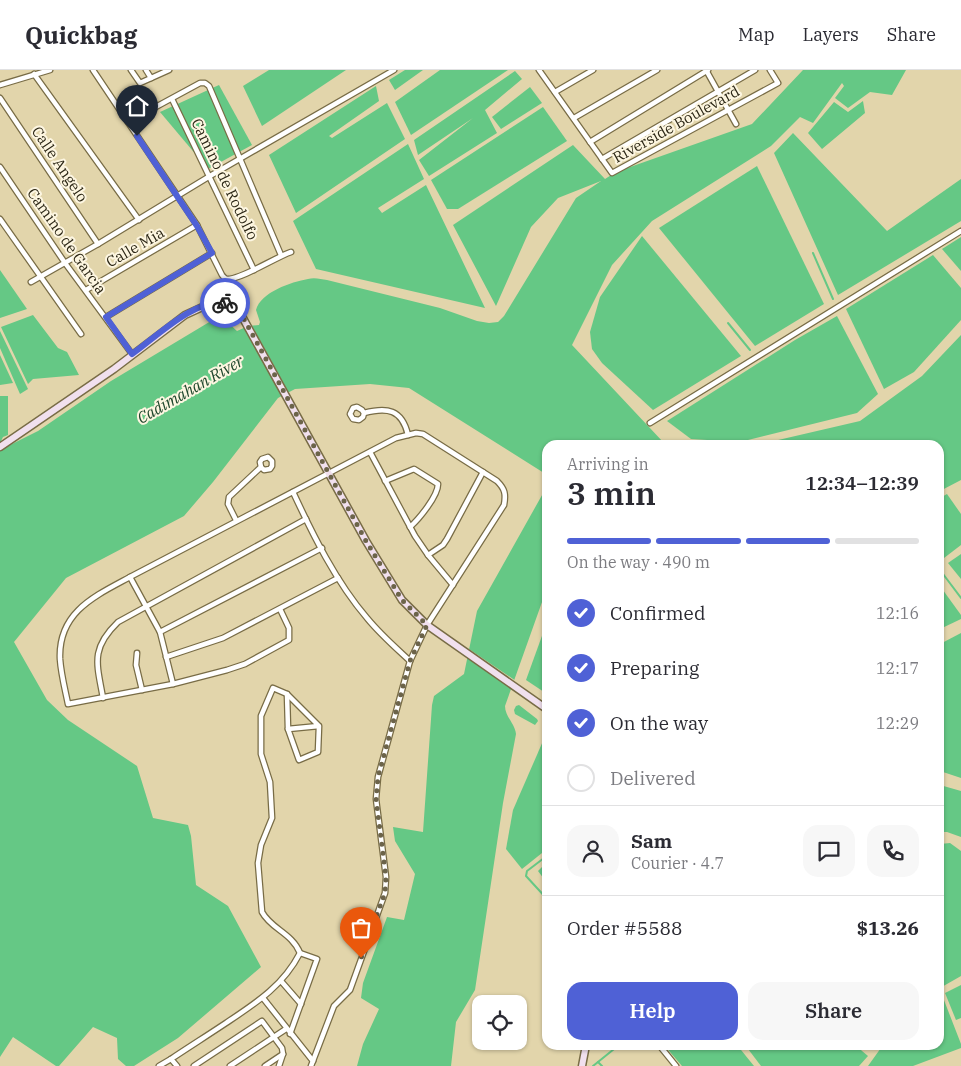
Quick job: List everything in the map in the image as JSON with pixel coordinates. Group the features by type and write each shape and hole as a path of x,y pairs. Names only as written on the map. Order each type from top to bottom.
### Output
{"main road":[{"path":"0,447 87,388 185,315 209,304 220,302 231,304 239,310 246,322 366,541 402,600 427,625 542,705"},
{"path":"582,1066 585,1050"}],"street":[{"path":"0,84 50,70"},
{"path":"93,70 197,226 225,278 230,279 254,270 281,255 291,252"},
{"path":"131,70 140,83 169,70"},
{"path":"146,70 151,78"},
{"path":"32,282 210,176 394,70"},
{"path":"539,70 602,159 755,70"},
{"path":"555,92 593,70"},
{"path":"574,118 657,70"},
{"path":"590,142 707,70 736,124"},
{"name":"Riverside Boulevard","path":"602,159 612,173 778,83 770,70"},
{"path":"34,74 139,220"},
{"path":"128,122 200,83 205,83 209,86 281,255"},
{"name":"Calle Angelo","path":"0,98 98,244"},
{"name":"Camino de Rodolfo","path":"172,99 254,270"},
{"name":"Camino de Garcia","path":"0,168 65,263 132,354"},
{"path":"0,219 42,276 80,334"},
{"name":"Calle Mia","path":"86,290 197,226"},
{"path":"650,423 961,231"},
{"path":"106,317 212,253"},
{"path":"364,413 379,409 392,412 403,420 408,435"},
{"path":"280,609 289,628 289,640 246,664 173,684 68,704 60,659 61,643 70,619 80,608 98,594 236,520 396,438 416,433 423,434 502,486 505,492 504,505 427,625 410,661 378,777 376,799 386,877 385,893 350,990 334,1006 312,1063"},
{"path":"370,452 410,527 428,555 453,584"},
{"path":"236,520 228,504 229,497 260,467"},
{"path":"386,481 414,469 438,484 437,490 419,519 410,527"},
{"path":"428,555 447,540 483,472"},
{"path":"293,492 338,578 366,618 410,661"},
{"path":"103,698 97,662 99,648 106,633 118,622 306,519"},
{"path":"160,632 322,548"},
{"path":"130,577 160,632 173,684"},
{"path":"166,657 223,638 338,578"},
{"path":"137,653 136,665 142,690"},
{"path":"287,694 288,729 299,760 318,752 319,726 287,694 273,688 261,716 261,754 270,782 272,818 261,845 258,863 262,912 266,919 289,936 296,944 300,953 317,959 290,1034"},
{"path":"288,729 319,726"},
{"path":"159,1066 263,998 281,981 300,953"},
{"path":"281,981 301,1004"},
{"path":"263,998 312,1063"},
{"path":"194,1066 262,1021 282,1048 283,1054 278,1066"},
{"path":"230,1066 286,1029"},
{"path":"663,1050 676,1066"},
{"path":"265,1066 283,1054"},
{"path":"171,1058 177,1066"}],"water":[{"path":"269,70 346,70 262,126 243,86"},
{"path":"405,70 423,70 395,90 389,80"},
{"path":"440,70 508,70 411,135 395,102"},
{"name":"Cadimahan River","path":"803,70 906,70 892,95 870,92 848,108 835,98 844,86 842,83 813,123 800,117 771,146 652,221 612,265 572,345 661,440 542,440 542,472 409,388 370,384 295,389 278,398 184,516 66,578 14,642 47,700 68,720 137,766 153,818 188,825 191,836 196,885 228,906 261,967 178,1038 134,1066 126,1066 118,1059 117,1038 93,1027 59,1066 56,1066 13,1037 0,1057 0,450 38,431 111,381 211,321 220,320 226,322 237,331 248,326 259,325 260,322 256,310 264,298 285,285 301,280 318,278 440,308 477,321 498,322 504,316 576,198 601,181 558,198 531,227 496,306 453,225 573,145 605,179 616,172 752,124"},
{"path":"515,71 522,79 485,110 497,133 429,176 419,160 473,118 418,155 414,140"},
{"path":"219,85 252,145 208,169 160,112"},
{"path":"376,86 379,101 329,136 332,138 387,103 405,139 296,213 269,155"},
{"path":"530,87 542,103 501,129 492,117"},
{"path":"863,101 865,113 822,149 808,133 834,102 848,112"},
{"path":"543,107 567,141 458,209 447,209 431,180"},
{"path":"793,133 887,231 961,179 961,221 838,295 774,153"},
{"path":"408,144 424,179 378,208 382,213 426,185 485,308 316,269 293,221"},
{"path":"757,166 824,304 755,346 659,228"},
{"path":"642,236 741,356 653,410 602,363 592,349 590,332 600,297"},
{"path":"961,237 961,271 942,249"},
{"path":"933,255 961,288 961,320 914,372 884,389 846,309"},
{"path":"0,270 27,309 0,318"},
{"path":"33,315 58,348 67,352 79,375 33,379 28,384 1,327"},
{"path":"837,316 878,394 857,413 748,440 691,439 667,421 795,340"},
{"path":"0,331 28,389 20,394 0,348"},
{"path":"961,335 961,480 944,489 944,440 778,440 860,421 922,376"},
{"path":"0,355 13,383 0,385"},
{"path":"0,396 8,396 8,435 3,437 0,443"},
{"path":"947,494 961,514 961,545 944,558 944,496"},
{"path":"542,495 542,602 505,706 516,734 503,803 475,990 456,1022 451,1066 357,1066 363,1044 379,1009 361,998 363,983 387,917 404,920 415,874 395,841 393,827 423,832 434,696 464,674 477,611"},
{"path":"961,554 961,579 948,563"},
{"path":"944,592 961,615 961,619 944,627"},
{"path":"961,633 961,778 944,772 944,642"},
{"path":"542,636 542,691 526,680"},
{"path":"519,705 537,719 538,721 535,725 515,714 514,710"},
{"path":"542,743 542,853 522,869 506,849 513,810"},
{"path":"944,786 961,791 961,837 944,832"},
{"path":"950,843 961,851 961,976 944,986 944,844"},
{"path":"542,867 542,876 538,871"},
{"path":"961,985 961,1018 956,1020 945,993"},
{"path":"944,1000 961,1048 913,1066 868,1066 879,1050 944,1050"},
{"path":"668,1050 741,1050 754,1066 682,1066"},
{"path":"749,1050 861,1050 868,1056 859,1066 761,1066"}],"pier":[{"path":"247,324 251,324 289,393 283,396"},
{"path":"469,649 516,681 514,689 465,656"}],"waterway":[{"path":"813,253 833,299"},
{"path":"728,323 750,350"},
{"path":"944,575 961,598"},
{"path":"542,860 527,871 526,876 542,893"},
{"path":"593,1066 613,1050"},
{"path":"598,1062 602,1066"}],"way so far":[{"path":"225,303 231,304 239,310 366,541 402,600 427,625 410,661 383,753 378,777 376,799 386,877 385,893 361,958"}],"route":[{"path":"137,136 197,226 212,253 106,317 132,354 185,315 209,304 225,303"}]}
